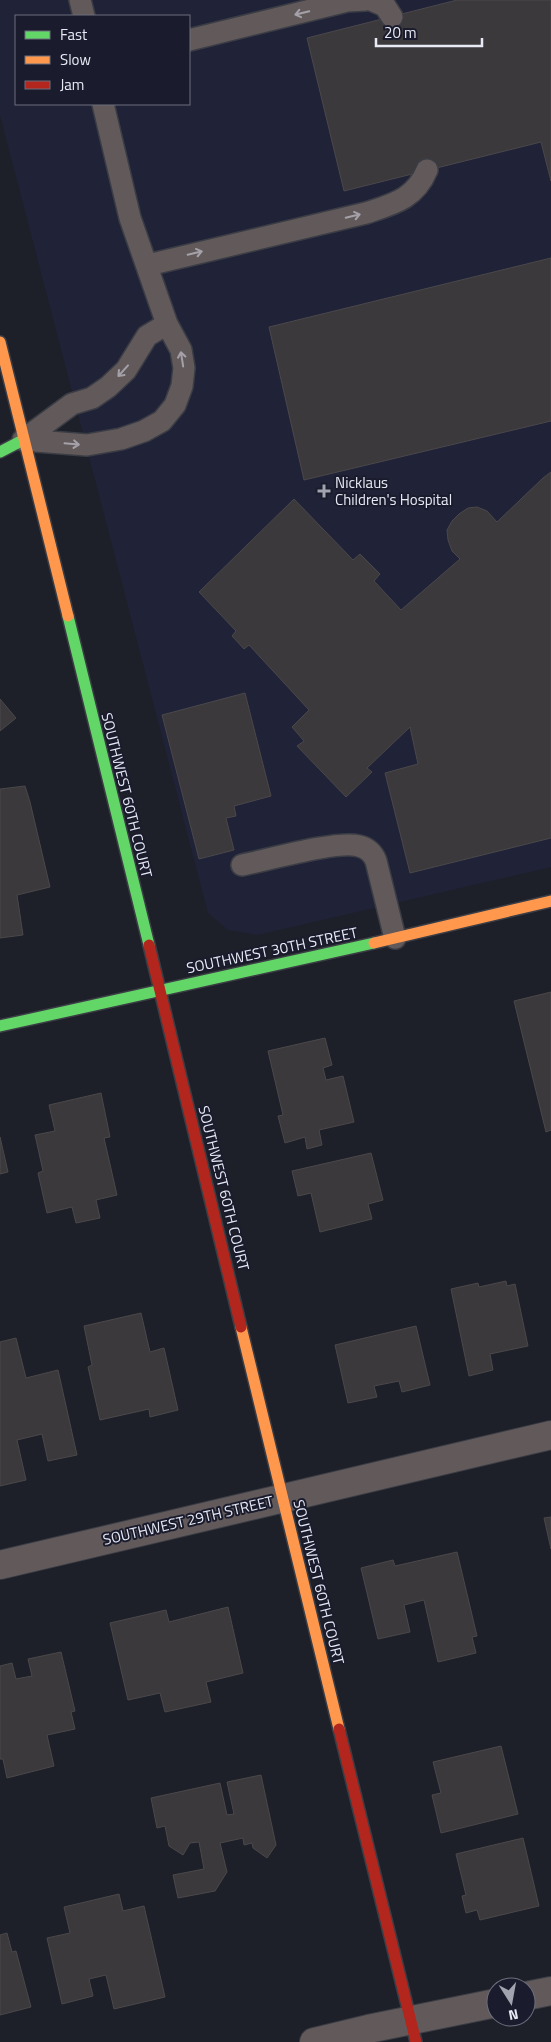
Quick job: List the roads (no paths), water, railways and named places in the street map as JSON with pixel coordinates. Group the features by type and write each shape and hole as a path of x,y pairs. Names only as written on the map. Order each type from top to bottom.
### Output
{"street":[{"name":"SOUTHWEST 60TH COURT","path":"0,342 414,2032"},
{"path":"0,452 23,440"},
{"name":"SOUTHWEST 30TH STREET","path":"0,1026 395,938 551,901"},
{"name":"SOUTHWEST 29TH STREET","path":"0,1565 551,1435"},
{"path":"536,1994 551,1991"},
{"path":"314,2042 368,2029 414,2032 486,2007"}],"lane":[{"path":"80,0 84,15"},
{"path":"190,40 347,1 366,0"},
{"path":"371,0 385,6 392,17"},
{"path":"23,440 87,445 121,439 144,431 162,421 175,405 182,386 184,368 181,350 168,324 130,218 103,105"},
{"path":"148,265 366,213 390,205 410,195 422,184 427,170"},
{"path":"23,440 72,404 92,398 108,387 126,370 147,336 168,324"},
{"path":"242,865 338,845 361,846 373,855 376,861 395,938"}],"place":[{"name":"Nicklaus Children's Hospital","path":"324,491"}]}
